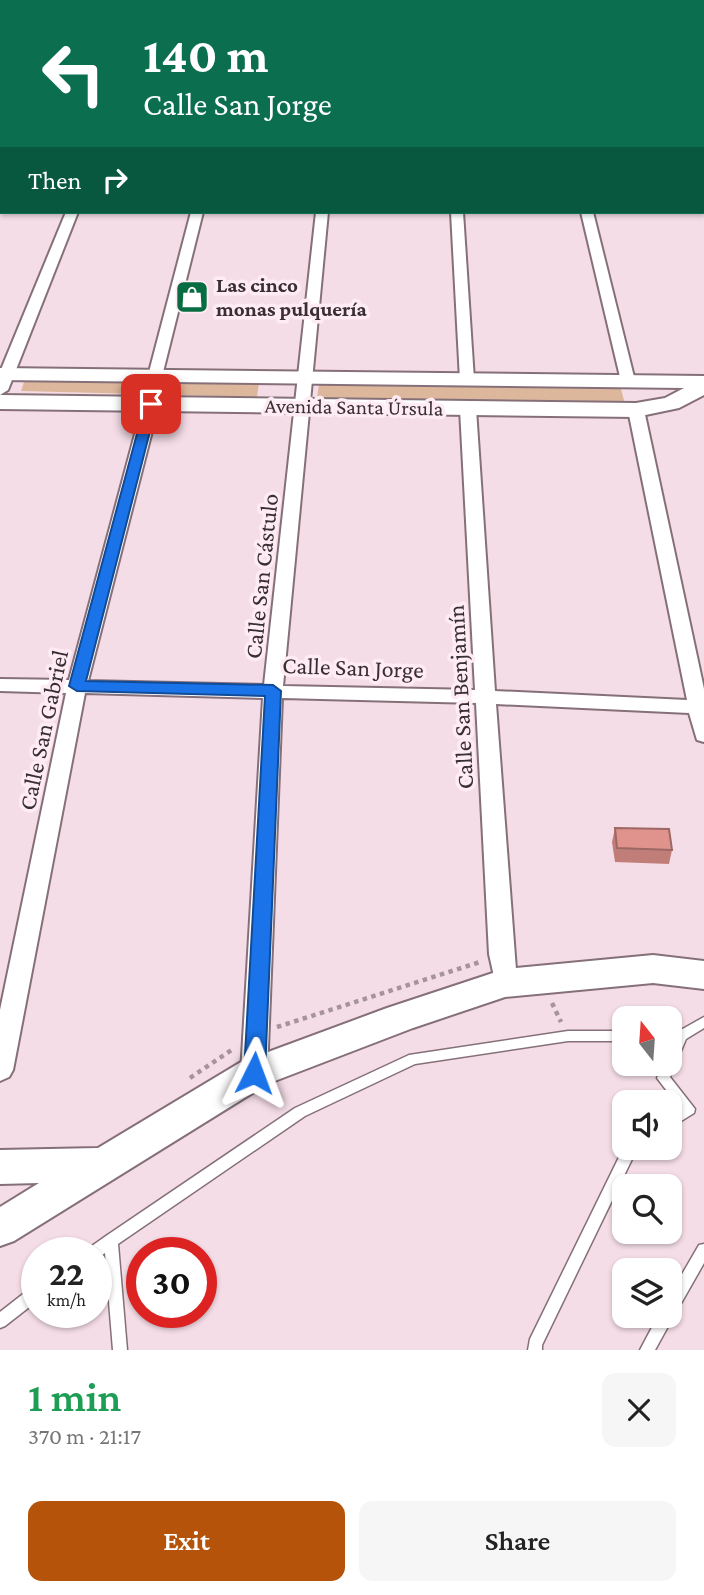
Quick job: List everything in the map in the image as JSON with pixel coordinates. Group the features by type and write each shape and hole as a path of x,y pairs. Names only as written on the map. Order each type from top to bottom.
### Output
{"street":[{"path":"2,380 71,214"},
{"path":"155,376 196,214"},
{"name":"Calle San Cástulo","path":"254,1073 273,691 323,214"},
{"path":"457,214 467,380"},
{"path":"587,214 628,381"},
{"name":"Avenida Santa Úrsula","path":"2,380 155,376 628,381 704,385"},
{"name":"Avenida Santa Úrsula","path":"0,402 636,411 671,403 704,385"},
{"name":"Calle San Gabriel","path":"0,1070 77,686 151,404"},
{"name":"Calle San Benjamín","path":"468,409 501,954 505,983"},
{"path":"636,411 701,707 704,734"},
{"name":"Calle San Jorge","path":"0,685 487,697 701,707"},
{"path":"0,1228 254,1073 505,983 653,969 704,975"},
{"path":"0,1167 104,1165"}],"lane":[{"path":"682,1034 704,1021"},
{"path":"112,1240 300,1112 413,1059 568,1036 612,1036"},
{"path":"664,1076 673,1090"},
{"path":"682,1101 689,1109 682,1114"},
{"path":"535,1350 535,1344 625,1160"},
{"path":"682,1288 704,1250"},
{"path":"112,1253 120,1350"},
{"path":"0,1321 21,1305"},
{"path":"646,1350 659,1328"}],"path":[{"path":"546,995 568,1036"}],"shaded area":[{"path":"25,379 259,383 257,397 21,391"},
{"path":"319,384 621,389 625,404 317,398"}],"building":[{"path":"615,828 669,829 672,850 617,848"}],"place":[{"name":"Las cinco monas pulquería","path":"192,297"}],"route":[{"path":"151,404 77,686 273,691 254,1073"}]}
